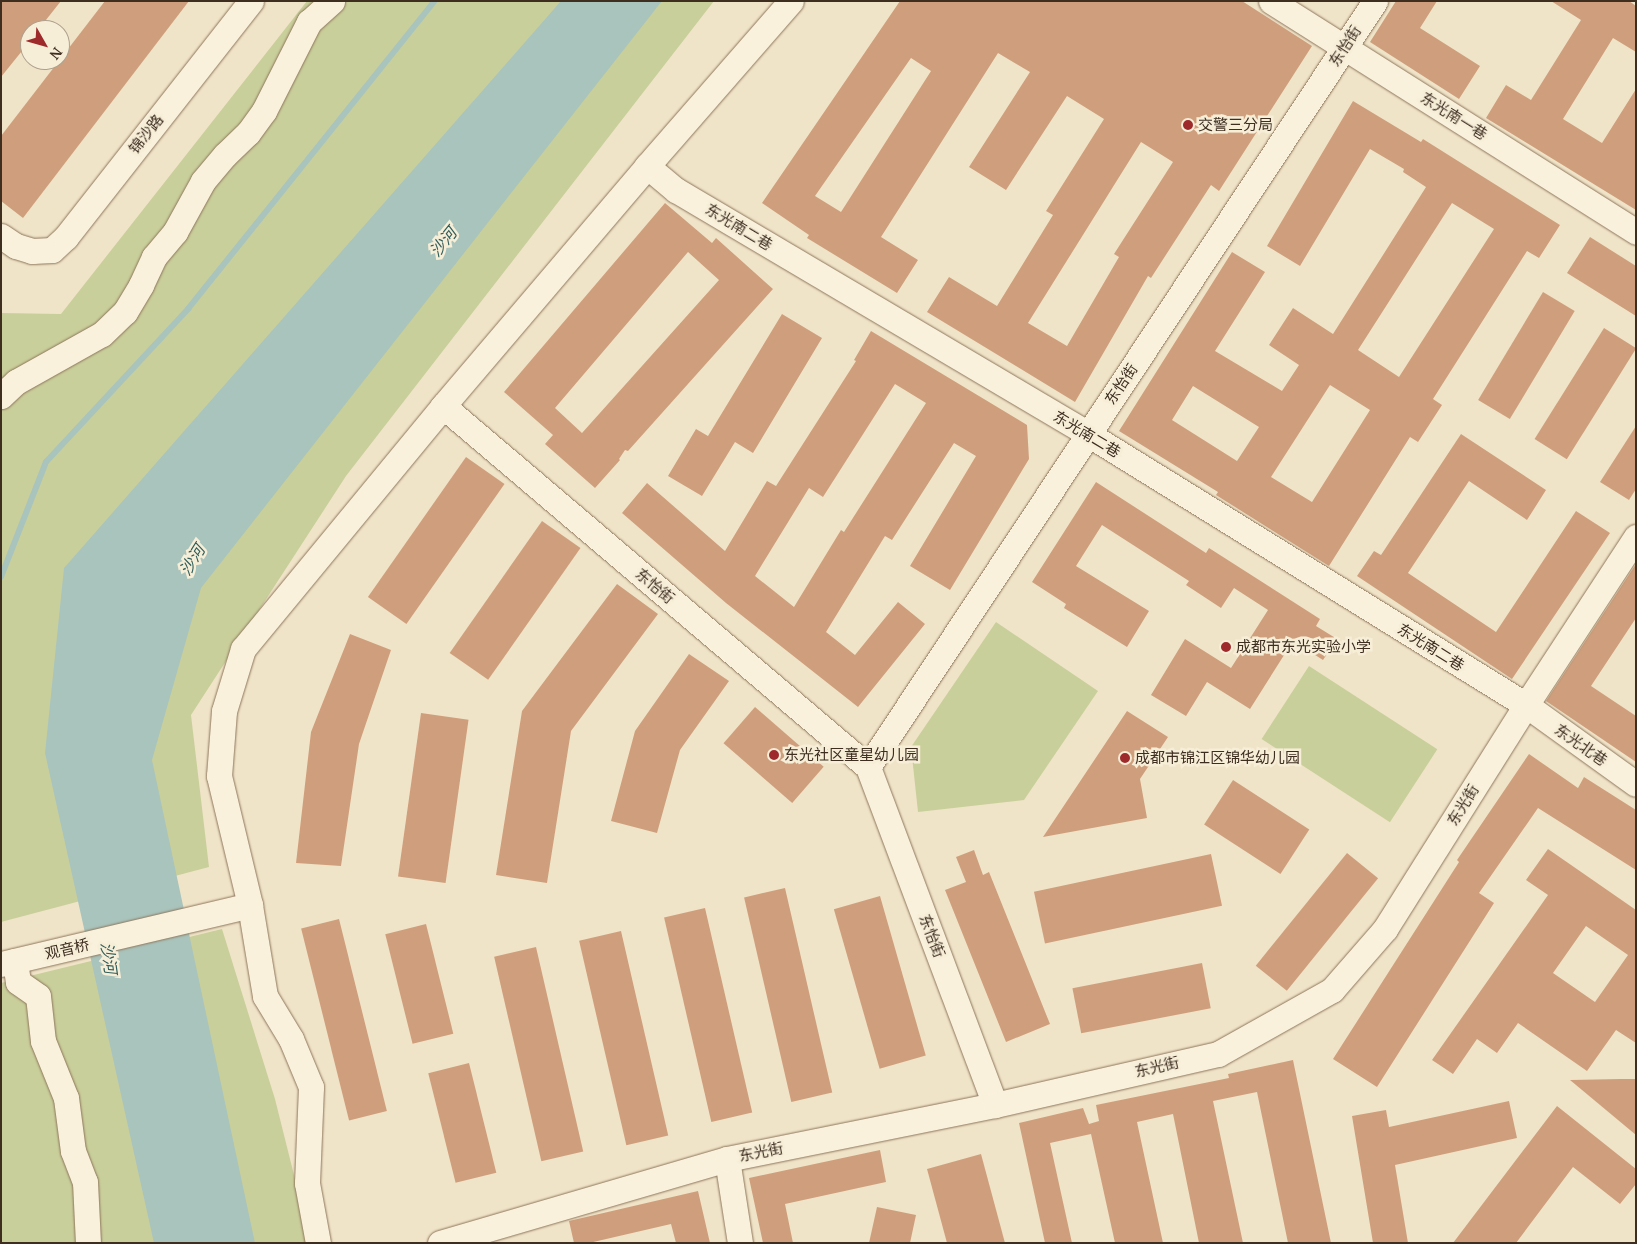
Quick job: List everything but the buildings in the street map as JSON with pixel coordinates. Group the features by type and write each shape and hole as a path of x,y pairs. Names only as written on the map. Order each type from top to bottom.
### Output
{"street":[{"name":"锦沙路","path":"1,236 16,246 32,251 52,250 66,237 251,1"},
{"path":"1,396 16,382 102,334 124,312 141,285 154,257 175,232 203,181 225,155 248,133 264,111 309,22 332,1"},
{"path":"318,1243 306,1183 311,1087 291,1039 265,996 250,905 219,776 224,711 243,649 443,406 647,166 791,1"},
{"name":"东光南一巷","path":"1271,1 1636,232"},
{"name":"东怡街","path":"868,767 1375,1"},
{"name":"东光南二巷","path":"647,166 676,190 1088,434 1526,706"},
{"name":"东怡街","path":"443,406 868,767 995,1105"},
{"name":"东光街","path":"440,1243 727,1159 995,1105 1218,1054 1332,990 1385,929 1636,536"},
{"name":"东光北巷","path":"1526,706 1636,784"},
{"name":"观音桥","path":"8,962 220,914 250,905"},
{"path":"8,962 18,982 38,996 43,1041 66,1098 73,1151 85,1182 81,1229"},
{"path":"727,1159 740,1243"}],"green space":[{"path":"307,1 714,1 346,476 191,715 209,867 1,922 1,313 61,314"},
{"path":"996,622 1098,691 1024,800 918,812 911,747"},
{"path":"1309,666 1437,749 1390,822 1262,739"},
{"path":"222,929 275,1099 311,1243 1,1243 1,983"}],"water":[{"name":"沙河","path":"561,1 662,1 201,588 152,760 255,1243 154,1243 45,753 64,568"}],"waterway":[{"path":"1,577 46,462 188,309 435,1"}],"place":[{"name":"交警三分局","path":"1188,125"},
{"name":"成都市东光实验小学","path":"1226,647"},
{"name":"东光社区童星幼儿园","path":"774,755"},
{"name":"成都市锦江区锦华幼儿园","path":"1125,758"}]}
